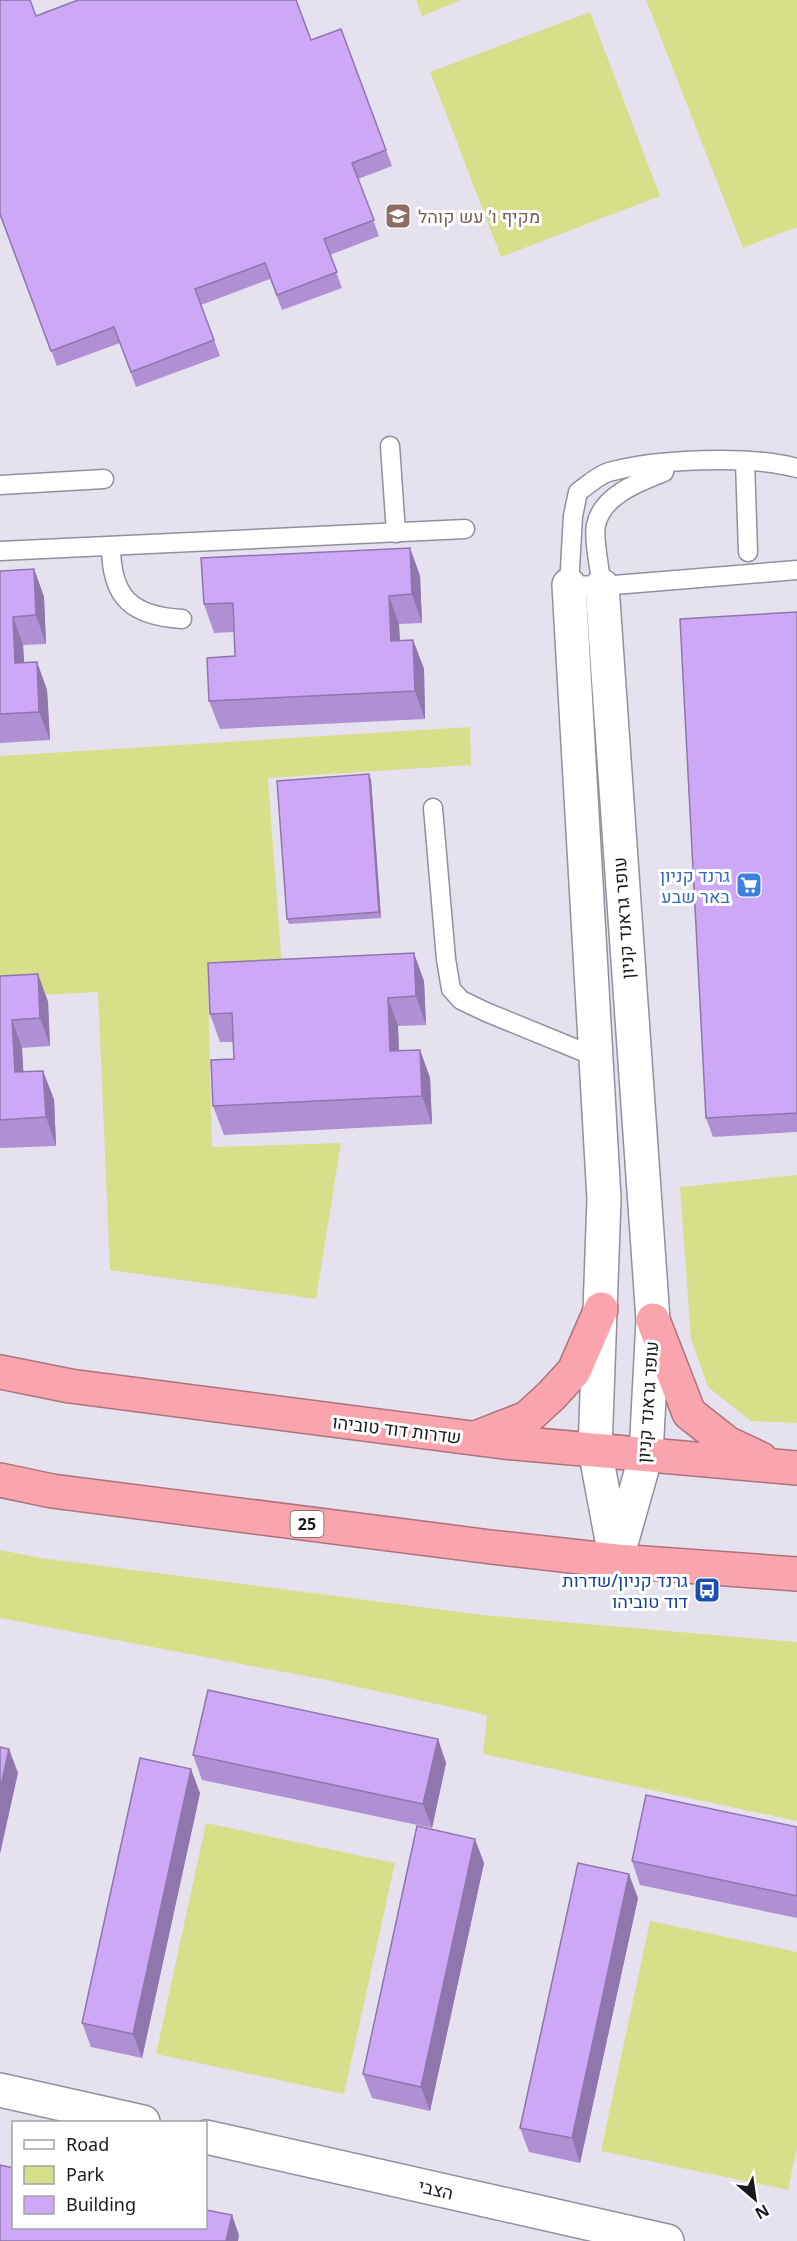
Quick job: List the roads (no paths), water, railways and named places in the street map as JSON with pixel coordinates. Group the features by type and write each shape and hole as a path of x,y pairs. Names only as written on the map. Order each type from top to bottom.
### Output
{"highway":[{"path":"474,1438 527,1418 551,1396 574,1371 601,1309"},
{"path":"652,1320 689,1413 728,1443 787,1467"},
{"name":"שדרות דוד טוביהו","path":"0,1372 70,1386 474,1438 787,1467"},
{"name":"25","path":"0,1480 52,1491 616,1561 797,1574"}],"street":[{"name":"עופר גראנד קניון","path":"569,585 604,1199 594,1450 616,1561"},
{"name":"עופר גראנד קניון","path":"602,586 652,1320 646,1455 616,1561"},
{"path":"0,2090 139,2121"},
{"name":"הצבי","path":"207,2137 668,2241"}],"lane":[{"path":"390,446 396,533"},
{"path":"797,468 782,464 712,460 607,472 578,492 573,516 569,585 602,586 797,570"},
{"path":"602,586 596,524 607,506 626,486 692,462"},
{"path":"745,462 748,552"},
{"path":"0,485 104,480"},
{"path":"0,552 465,529"},
{"path":"111,546 113,577 124,598 139,611 149,615 182,619"},
{"path":"433,808 447,973 451,989 462,1000 486,1012 596,1057"}],"place":[{"name":"מקיף ו׳ עש קוהל","path":"398,216"},
{"name":"גרנד קניון באר שבע","path":"749,885"},
{"name":"גרנד קניון/שדרות דוד טוביהו","path":"707,1590"}]}
